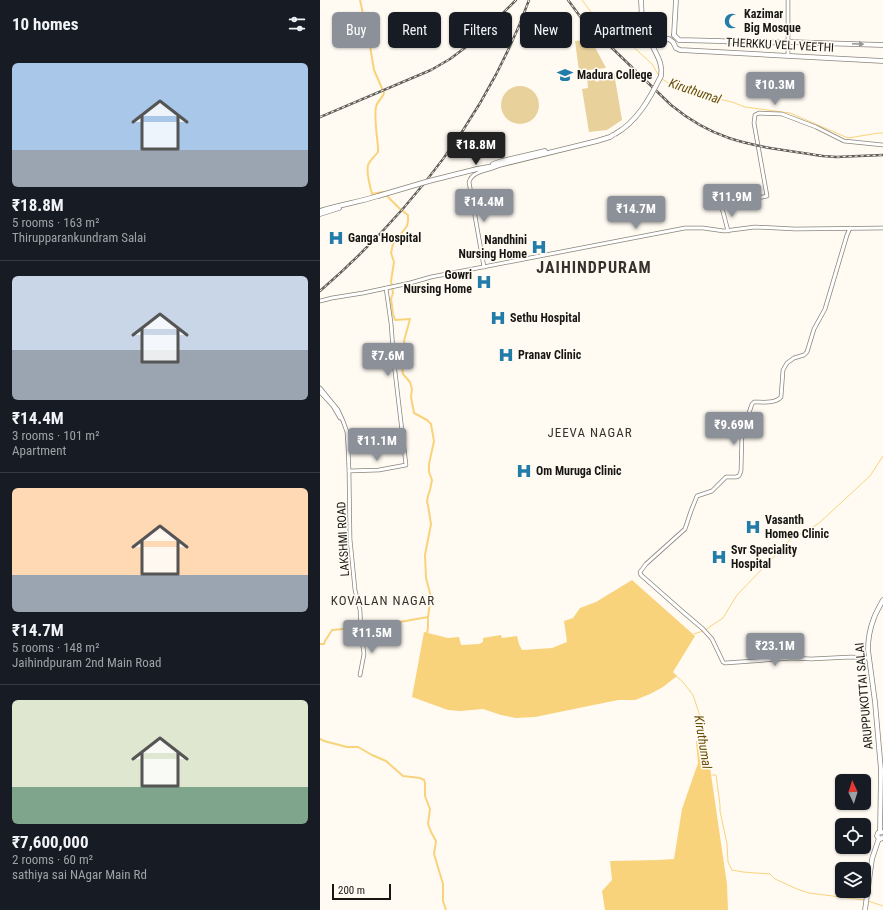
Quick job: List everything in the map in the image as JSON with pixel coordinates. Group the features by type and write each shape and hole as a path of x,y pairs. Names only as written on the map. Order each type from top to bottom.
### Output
{"main road":[{"path":"641,0 642,12"},
{"path":"676,0 674,35 669,39 674,45 680,40"},
{"path":"674,35 680,40 883,45"},
{"name":"THERKKU VELI VEETHI","path":"674,45 680,50 883,61"},
{"path":"320,212 356,204 360,201 429,181 610,137 626,127 636,117 661,76 661,64 653,48"},
{"path":"488,167 502,161 614,134"},
{"name":"ARUPPUKOTTAI SALAI","path":"882,833 880,770 875,702 868,641 870,628 874,617 883,600"},
{"name":"ARUPPUKOTTAI SALAI","path":"880,770 882,779 882,833"},
{"path":"865,910 872,859 877,843 882,840 877,835 878,833 882,833"}],"street":[{"path":"788,0 788,56"},
{"path":"728,231 722,206 767,196 754,123 755,116 757,114 782,114 816,127 844,141 883,146"},
{"path":"484,267 469,182 470,177 474,174 497,167 499,165"},
{"path":"320,301 410,283 431,277 685,228 703,228 728,231 755,227 795,229 883,228"},
{"path":"850,228 825,309 814,329 807,352 787,363 783,370 779,399 774,401 754,402 752,404 742,433 741,471 739,476 736,478 726,477 712,491 697,496 685,529 646,564 641,570 641,575 704,630 712,639 725,663 793,658 869,658"},
{"path":"350,471 379,470 406,465 394,363 390,287"},
{"name":"LAKSHMI ROAD","path":"320,387 338,410 347,432 350,471 350,539 355,590 360,610 364,654 360,675"},
{"name":"LAKSHMI ROAD","path":"320,387 340,410 344,425"},
{"name":"LAKSHMI ROAD","path":"320,392 333,406 344,425"}],"shaded area":[{"path":"580,40 580,48 596,49 606,68 579,71 575,41"},
{"path":"614,73 622,120 607,130 589,132 582,89 588,88 587,77 595,76 596,82 599,81 598,76"},
{"path":"516,86 524,86 534,91 538,98 538,112 534,119 524,124 516,124 506,119 504,116 501,109 501,101 506,91 509,89"}],"water":[{"path":"632,580 695,636 673,672 677,676 663,687 650,694 635,700 618,700 535,717 516,718 483,709 460,711 448,710 412,697 424,632 448,638 459,637 461,645 479,644 483,642 483,638 501,635 502,638 517,636 522,650 552,648 567,642 564,621 573,618 580,608 596,602"},
{"path":"706,740 727,884 728,910 605,910 602,891 612,880 610,861 674,859 682,809 698,763 696,741"}],"waterway":[{"path":"360,0 374,70 384,93 375,111 378,152 368,165 368,176 372,194 383,192"},
{"name":"Kiruthumal","path":"582,0 591,12 604,24 616,31 652,64 659,76"},
{"name":"Kiruthumal","path":"661,78 671,85 745,107 790,113 848,138 883,133"},
{"path":"320,644 324,644 332,630 377,626 428,617 431,597 426,578 425,555 431,524 427,502 432,480 429,472 429,464 434,441 431,424 414,413 411,397 412,389 410,382 403,374 402,367 407,354 404,341 410,319 395,320 391,299 393,293 391,281 394,262 391,253 393,244 407,226 408,215 385,194"},
{"name":"Kiruthumal","path":"705,630 723,618 737,595 791,539 818,524 870,476 883,456"},
{"path":"427,634 428,617"},
{"name":"Kiruthumal","path":"694,634 703,631"},
{"name":"Kiruthumal","path":"676,676 683,682 693,695 703,725 706,742"},
{"path":"320,739 347,747 358,747 386,761 403,776 420,778 424,780 425,796 430,809 428,824 436,841 434,854 443,884 443,901 446,910"},
{"name":"Kiruthumal","path":"712,775 716,775 720,811 727,844 728,862 732,870 770,874 775,879 809,893 864,900"},
{"name":"Kiruthumal","path":"868,901 883,906"}],"railway":[{"path":"320,117 431,70 450,59 486,30 516,0"},
{"path":"320,291 385,228 443,159 469,121 492,82 512,42 529,0"},
{"path":"568,0 582,19 671,105 691,120 706,128 740,141 788,151 836,157 883,155"}],"place":[{"name":"Kazimar Big Mosque","path":"732,21"},
{"name":"Madura College","path":"565,75"},
{"name":"Ganga Hospital","path":"336,238"},
{"name":"Nandhini Nursing Home","path":"539,247"},
{"name":"Gowri Nursing Home","path":"484,282"},
{"name":"Sethu Hospital","path":"498,318"},
{"name":"Pranav Clinic","path":"506,355"},
{"name":"Om Muruga Clinic","path":"524,471"},
{"name":"Vasanth Homeo Clinic","path":"753,527"},
{"name":"Svr Speciality Hospital","path":"719,557"}],"district":[{"name":"JAIHINDPURAM","path":"594,267"},
{"name":"JEEVA NAGAR","path":"590,432"},
{"name":"KOVALAN NAGAR","path":"383,600"}]}
